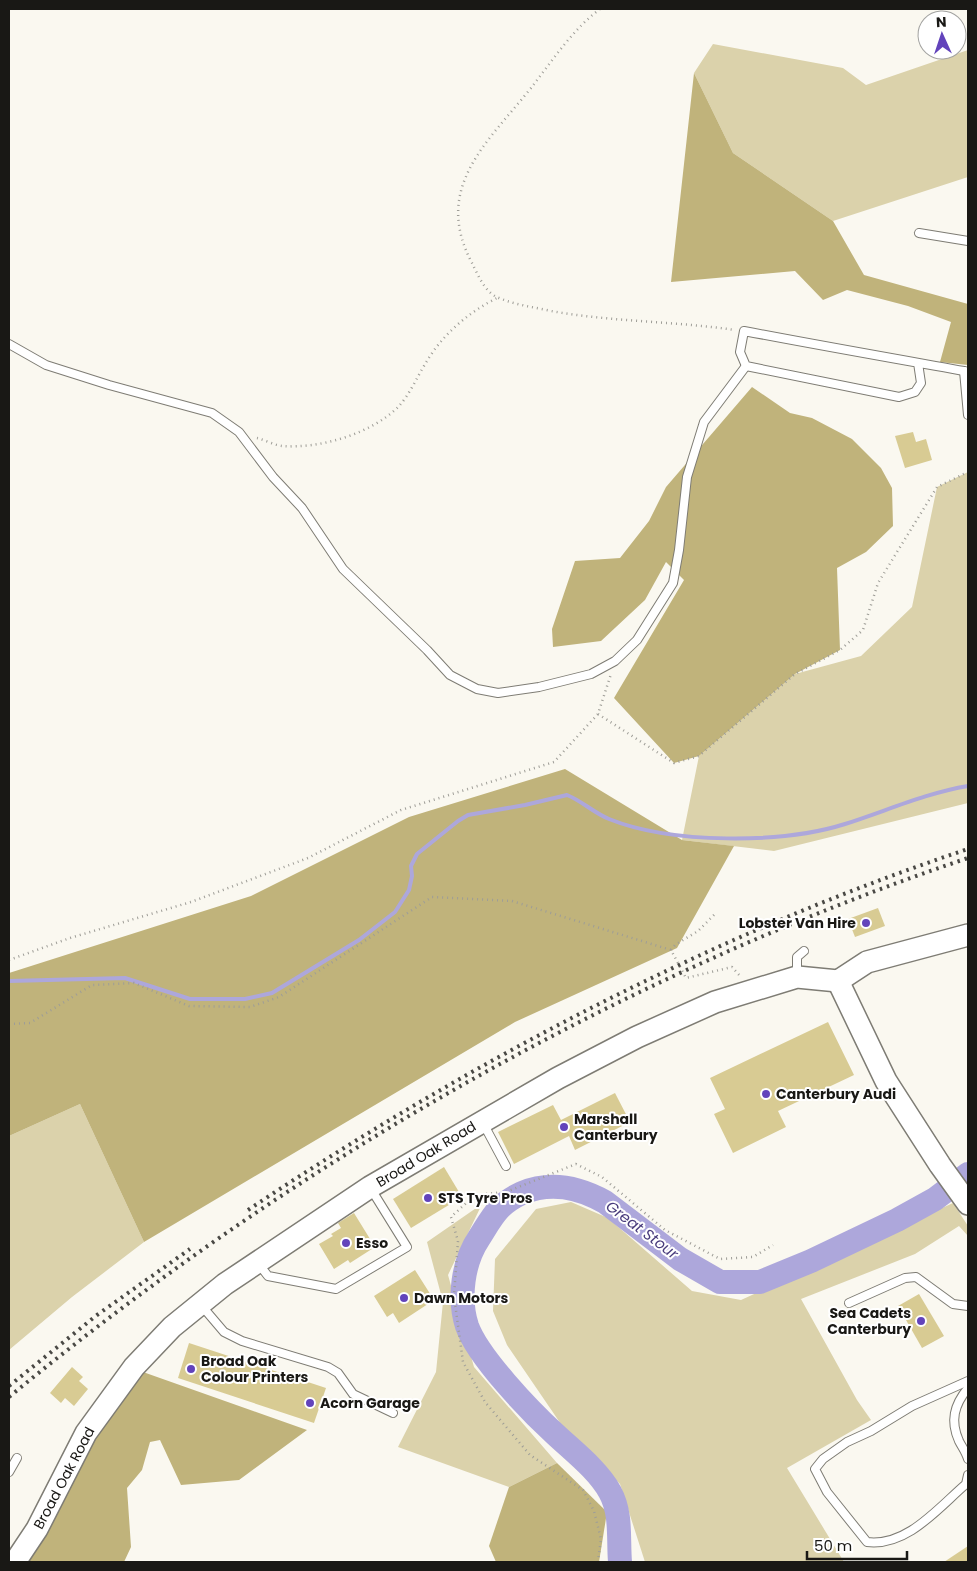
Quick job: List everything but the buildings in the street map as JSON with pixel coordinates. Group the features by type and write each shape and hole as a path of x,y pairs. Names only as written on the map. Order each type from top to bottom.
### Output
{"street":[{"path":"968,935 867,962 838,981 886,1080 940,1165 968,1204"},
{"name":"Broad Oak Road","path":"15,1562 37,1529 86,1433 134,1367 172,1327 200,1304 258,1263 370,1187 558,1078 646,1033 715,1002 754,989 797,978 838,981"}],"lane":[{"path":"919,233 968,241"},
{"path":"746,366 740,352 744,331 966,371 968,415"},
{"path":"9,344 46,365 109,385 212,413 238,432 273,477 302,508 343,569 427,650 450,675 476,689 498,693 538,687 591,674 615,661 637,640 673,583 679,550 687,477 704,422 746,366"},
{"path":"746,366 899,397 915,392 921,383 918,363"},
{"path":"797,978 797,957 804,951"},
{"path":"482,1121 506,1166"},
{"path":"258,1263 268,1276 336,1289 406,1247 370,1187"},
{"path":"849,1303 904,1278 916,1277 953,1304 968,1306"},
{"path":"200,1304 224,1332 242,1341 328,1367 343,1378 353,1394 393,1413"},
{"path":"968,1380 912,1406 871,1432 847,1442 823,1459 814,1469 827,1492 867,1542 882,1544 906,1535 966,1484 968,1475"},
{"path":"968,1388 954,1409 953,1422 958,1440 968,1459"},
{"path":"9,1472 17,1458"}],"path":[{"path":"600,9 591,16 556,55 475,157 462,185 457,218 462,244 483,284 497,298 521,305 583,317 707,326 744,331"},
{"path":"238,432 281,446 311,445 344,438 376,423 398,406 428,358 452,330 475,309 497,298"},
{"path":"598,714 674,763 699,756 795,674 840,650 863,630 878,583 937,487 968,472"},
{"path":"9,960 70,938 191,902 308,858 401,810 554,762 598,714 615,661"},
{"path":"9,1024 30,1022 92,985 134,984 189,1006 250,1007 279,997 432,897 512,901 671,950 686,978 732,967 754,989"},
{"path":"671,950 675,945 698,931 716,913"},
{"path":"598,1562 601,1539 594,1510 583,1490 530,1455 485,1402 462,1362 454,1296 458,1241 451,1217 475,1195 506,1192 576,1164 602,1177 665,1230 720,1259 753,1257 773,1245"}],"shaded area":[{"path":"713,44 843,68 866,85 939,60 967,60 968,50 968,177 833,221 733,153 694,73"},
{"path":"694,73 733,153 833,221 864,275 968,304 968,365 940,362 951,322 908,306 847,290 823,300 795,271 671,282"},
{"path":"752,387 790,413 812,418 852,439 881,468 892,488 893,526 866,552 837,568 840,650 795,674 699,756 674,763 614,698 684,580 666,562 645,600 601,641 553,647 552,629 575,561 620,558 649,521 666,487"},
{"path":"968,472 968,803 774,851 682,840 699,756 795,674 861,656 912,607 937,487"},
{"path":"565,769 682,840 734,846 677,948 515,1022 144,1242 80,1104 9,1136 9,973 251,896 409,817"},
{"path":"80,1104 144,1242 72,1297 9,1350 9,1136"},
{"path":"571,1202 608,1218 692,1291 741,1300 953,1203 968,1226 968,1236 959,1226 915,1254 801,1299 857,1400 871,1420 787,1468 844,1562 645,1562 620,1484 565,1430 507,1345 493,1311 495,1259 536,1209"},
{"path":"482,1204 448,1275 474,1367 557,1463 509,1487 398,1447 436,1372 443,1302 427,1242"},
{"path":"143,1372 307,1430 239,1480 181,1485 160,1440 150,1442 142,1470 127,1488 131,1547 124,1562 26,1562 81,1442"},
{"path":"557,1463 607,1512 599,1562 496,1562 489,1546 509,1487"}],"waterway":[{"path":"9,981 125,978 190,999 245,999 272,993 359,940 395,912 409,890 412,876 411,866 417,854 468,815 567,795 609,819 634,827 694,837 759,838 819,831 921,798 968,786"},
{"name":"Great Stour","path":"620,1562 619,1526 616,1509 614,1500 605,1484 592,1468 519,1398 482,1353 467,1326 463,1304 466,1269 474,1248 496,1212 514,1197 533,1189 543,1187 575,1189 605,1202 680,1259 720,1282 760,1282 811,1261 897,1220 935,1199 968,1174"}],"railway":[{"path":"248,1210 333,1155 419,1103 507,1053 596,1006 687,961 779,920 873,883 968,849"},
{"path":"9,1397 117,1312 229,1231 345,1155 464,1084 586,1019 711,959 838,905 968,858"},
{"path":"9,1386 97,1315 190,1249"}],"place":[{"name":"Lobster Van Hire","path":"866,923"},
{"name":"Canterbury Audi","path":"766,1094"},
{"name":"Marshall Canterbury","path":"564,1127"},
{"name":"STS Tyre Pros","path":"428,1198"},
{"name":"Esso","path":"346,1243"},
{"name":"Dawn Motors","path":"404,1298"},
{"name":"Sea Cadets Canterbury","path":"921,1321"},
{"name":"Broad Oak Colour Printers","path":"191,1369"},
{"name":"Acorn Garage","path":"310,1403"}]}
